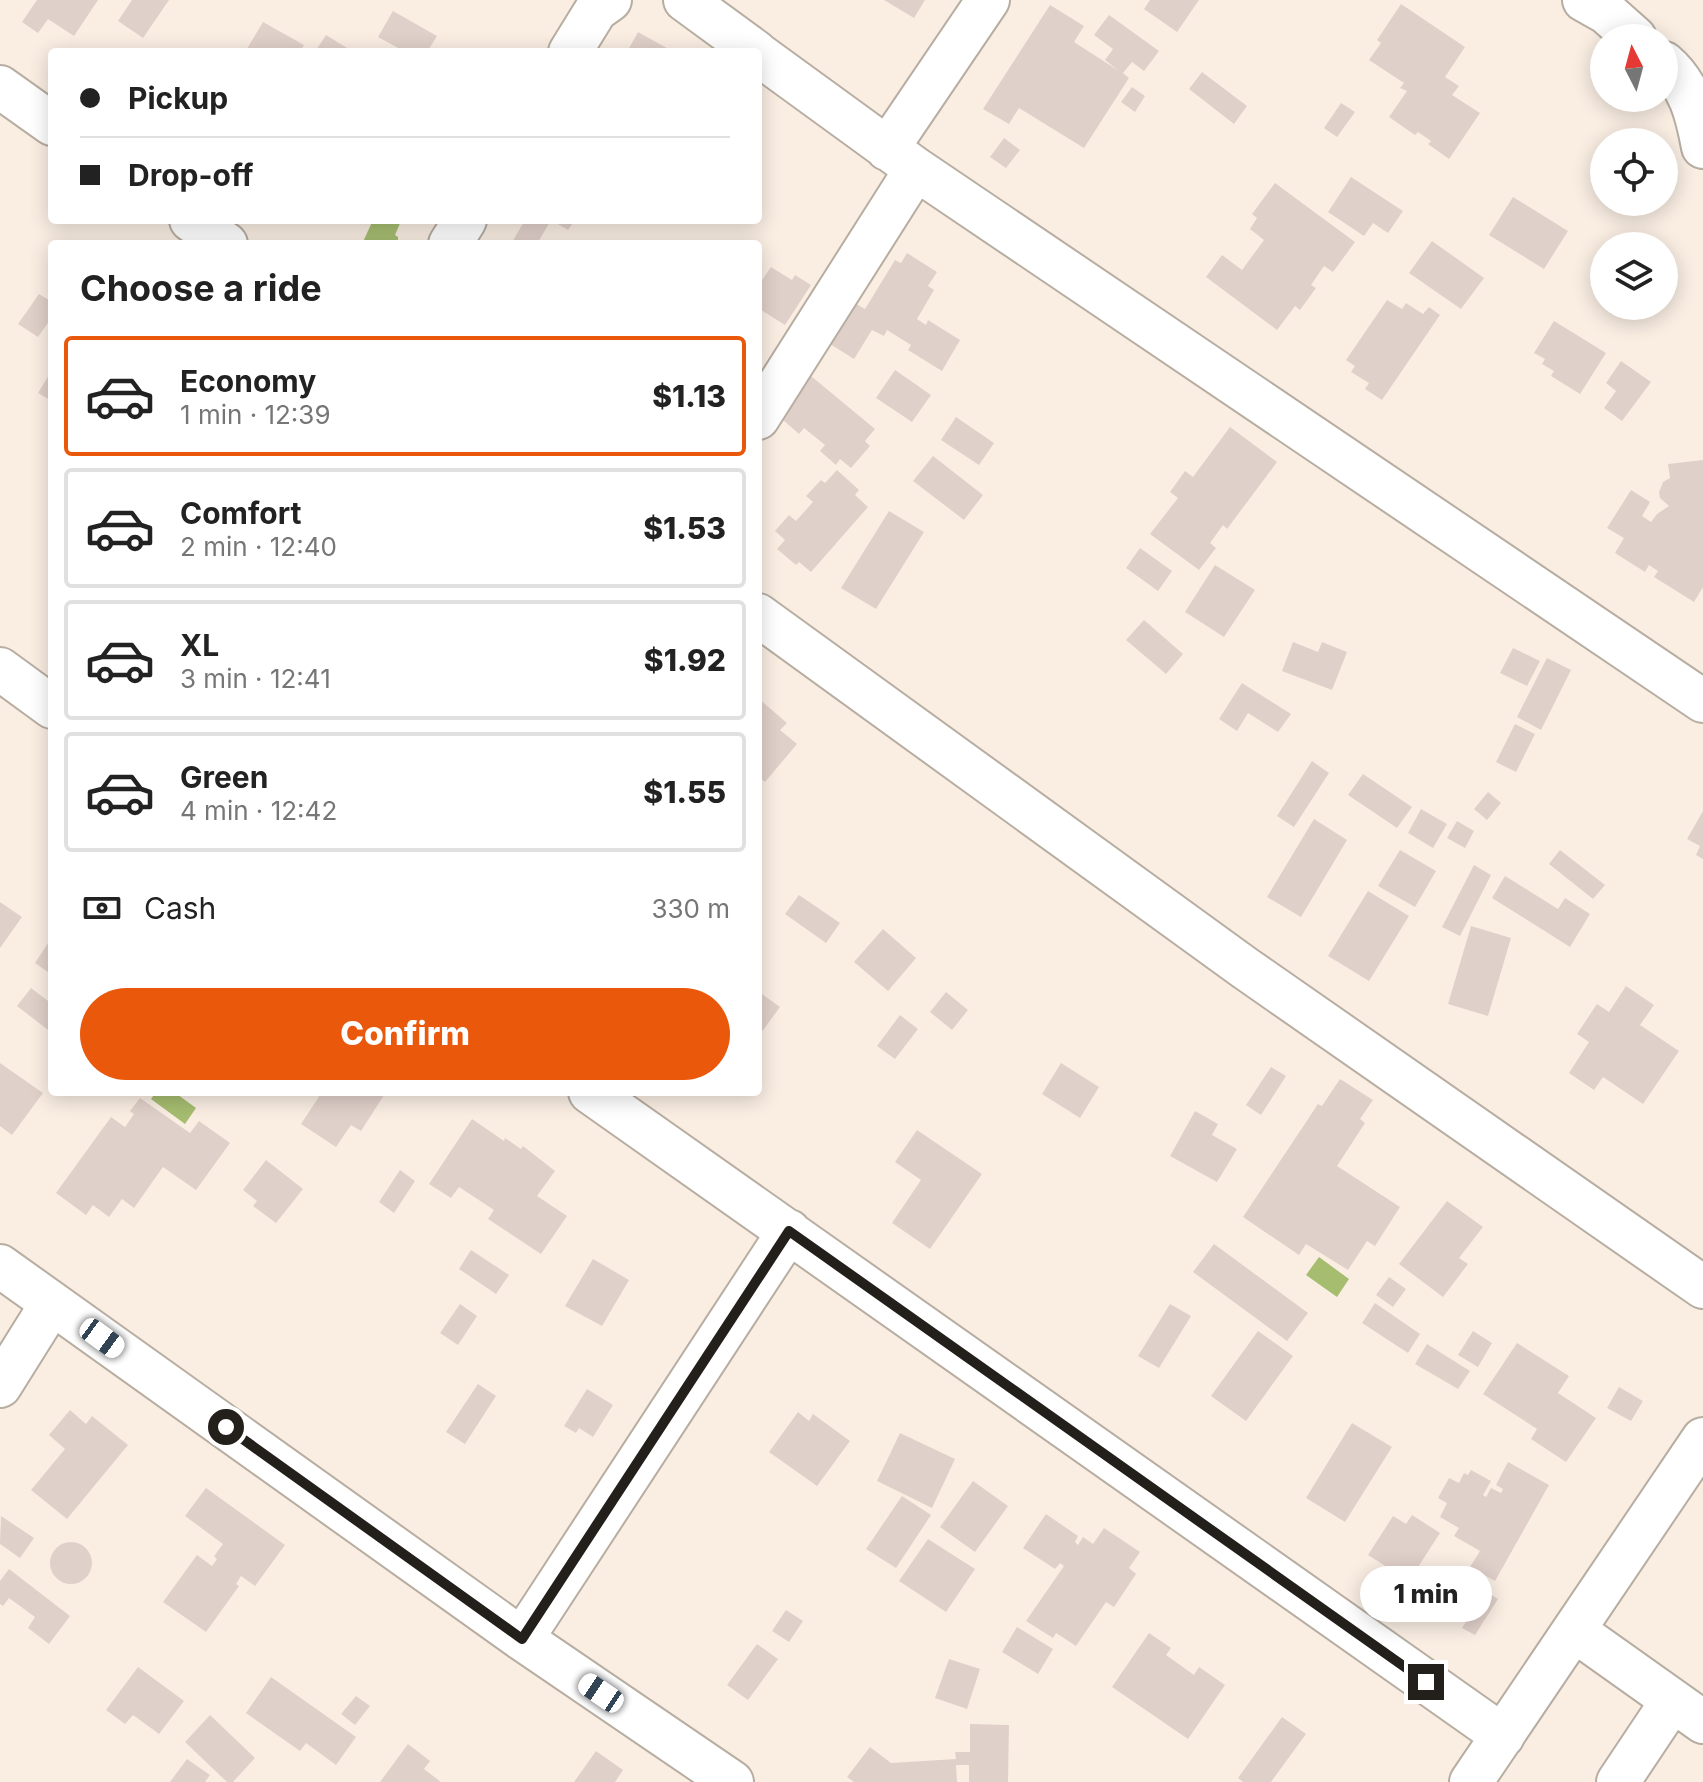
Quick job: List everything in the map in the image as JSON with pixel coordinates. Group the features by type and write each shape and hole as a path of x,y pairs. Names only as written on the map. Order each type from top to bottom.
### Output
{"street":[{"path":"685,0 750,48"},
{"path":"762,411 988,0"},
{"path":"573,48 601,3"},
{"path":"762,57 902,159 1703,701"},
{"path":"1678,76 1690,98 1703,147"},
{"path":"0,87 48,121"},
{"path":"197,224 220,240"},
{"path":"762,618 1245,968 1703,1287"},
{"path":"0,669 48,704"},
{"path":"596,1096 1503,1736"},
{"path":"522,1639 789,1231"},
{"path":"0,1266 522,1639 732,1782"},
{"path":"0,1386 52,1303"},
{"path":"1471,1782 1703,1439"},
{"path":"1575,1631 1688,1711 1618,1782"}],"shaded area":[{"path":"371,224 400,224 395,235 398,240 364,240"},
{"path":"153,1096 180,1096 196,1108 185,1124 151,1099"},
{"path":"1319,1257 1349,1279 1337,1297 1306,1275"}],"building":[{"path":"37,0 98,0 74,36 48,19 38,33 22,22"},
{"path":"132,0 169,0 143,38 118,21"},
{"path":"884,0 925,0 914,18"},
{"path":"1150,0 1199,0 1177,32 1144,9"},
{"path":"1401,4 1465,47 1445,77 1459,86 1452,95 1480,113 1449,159 1428,144 1431,141 1418,132 1415,135 1389,117 1407,91 1400,88 1404,83 1369,60 1381,43 1377,40"},
{"path":"1050,5 1084,26 1074,42 1119,71 1105,60 1113,49 1094,35 1109,15 1159,51 1144,71 1132,62 1123,73 1129,78 1084,148 1019,108 1009,124 983,109"},
{"path":"393,11 437,36 430,48 398,48 378,37"},
{"path":"263,22 304,45 302,48 247,48"},
{"path":"638,32 667,48 629,48"},
{"path":"326,35 347,48 318,48"},
{"path":"1202,72 1247,106 1234,124 1189,89"},
{"path":"1132,87 1145,96 1135,112 1121,102"},
{"path":"1341,103 1355,112 1337,137 1324,128"},
{"path":"1004,138 1020,150 1006,168 990,157"},
{"path":"1351,177 1403,211 1388,233 1373,223 1364,236 1328,212"},
{"path":"1275,183 1355,242 1333,272 1324,266 1311,285 1316,288 1300,310 1295,306 1277,330 1206,277 1222,255 1242,270 1264,240 1250,229 1257,218 1252,214"},
{"path":"1513,197 1568,231 1544,269 1489,235"},
{"path":"523,224 549,224 539,240 513,240"},
{"path":"558,224 572,224 568,230"},
{"path":"1432,241 1484,278 1461,309 1409,273"},
{"path":"907,253 937,272 928,286 934,290 917,319 926,325 928,320 960,340 942,371 908,350 911,345 887,330 884,336 872,330 854,359 822,339 848,299 865,309 895,260 901,263"},
{"path":"771,267 792,280 795,275 811,285 785,325 762,311 762,280"},
{"path":"39,294 48,300 48,323 38,337 18,324"},
{"path":"1387,300 1402,309 1406,303 1423,314 1429,307 1440,315 1382,400 1365,389 1369,383 1351,372 1355,366 1346,360"},
{"path":"1554,321 1606,353 1580,394 1551,376 1554,371 1542,364 1545,359 1534,353"},
{"path":"1621,361 1651,382 1622,421 1604,408 1616,391 1606,383"},
{"path":"895,370 931,395 912,422 876,398"},
{"path":"811,376 875,429 865,441 870,446 851,468 840,459 836,465 820,451 825,445 804,428 799,434 783,420 787,415 775,406"},
{"path":"48,377 48,399 38,393"},
{"path":"956,417 994,443 979,465 941,440"},
{"path":"1230,427 1277,462 1227,529 1223,525 1210,543 1216,548 1199,570 1150,534 1178,498 1170,492 1185,471 1193,477"},
{"path":"933,456 983,495 964,520 913,481"},
{"path":"1703,460 1703,587 1694,602 1654,577 1658,571 1649,565 1645,572 1615,553 1624,538 1607,528 1631,490 1650,502 1642,516 1651,522 1669,506 1660,498 1659,492 1663,482 1670,478 1668,464"},
{"path":"837,470 859,490 855,495 868,507 811,572 799,562 796,565 777,549 785,540 775,531 789,515 796,521 813,502 806,496 821,480 825,483"},
{"path":"889,511 924,532 876,609 841,588"},
{"path":"1140,548 1172,571 1158,591 1126,568"},
{"path":"1215,565 1255,590 1224,637 1185,612"},
{"path":"1144,620 1183,654 1166,674 1126,640"},
{"path":"1293,642 1318,652 1322,642 1347,652 1332,690 1282,671"},
{"path":"1513,648 1540,661 1527,686 1500,673"},
{"path":"1547,658 1571,670 1541,730 1517,717"},
{"path":"1242,683 1291,714 1278,732 1248,713 1237,731 1219,719"},
{"path":"762,701 787,723 780,730 797,744 765,782 762,779"},
{"path":"1515,724 1535,734 1516,772 1496,762"},
{"path":"1312,761 1329,773 1294,827 1277,816"},
{"path":"1363,774 1412,807 1397,828 1348,795"},
{"path":"1488,792 1501,803 1487,820 1474,809"},
{"path":"1421,809 1447,824 1433,848 1408,833"},
{"path":"1703,811 1703,859 1696,855 1700,846 1687,839"},
{"path":"1314,819 1347,840 1301,917 1267,897"},
{"path":"1457,821 1474,831 1465,848 1447,838"},
{"path":"1400,850 1436,871 1415,907 1378,886"},
{"path":"1560,850 1605,885 1593,899 1549,864"},
{"path":"1474,865 1491,875 1460,936 1442,927"},
{"path":"1505,876 1558,909 1565,898 1590,914 1570,947 1492,898"},
{"path":"1368,891 1409,916 1369,981 1328,956"},
{"path":"799,895 840,923 826,943 785,914"},
{"path":"0,902 22,917 0,948"},
{"path":"1471,926 1511,938 1488,1016 1448,1004"},
{"path":"883,929 916,958 888,991 854,962"},
{"path":"48,943 48,972 35,963"},
{"path":"1626,986 1654,1005 1640,1025 1679,1051 1643,1104 1603,1077 1594,1090 1569,1073 1589,1042 1577,1034 1597,1004 1609,1012"},
{"path":"31,988 48,1001 48,1030 17,1006"},
{"path":"946,992 968,1010 952,1030 930,1012"},
{"path":"762,994 780,1007 762,1032"},
{"path":"900,1015 918,1029 895,1059 877,1046"},
{"path":"0,1063 43,1093 12,1135 0,1126"},
{"path":"1061,1063 1099,1087 1080,1118 1042,1094"},
{"path":"1271,1067 1286,1076 1261,1115 1246,1105"},
{"path":"1340,1079 1373,1100 1360,1119 1365,1123 1337,1166 1400,1207 1375,1246 1367,1241 1348,1270 1306,1244 1299,1255 1243,1217 1318,1104 1322,1106"},
{"path":"319,1096 383,1096 361,1131 351,1125 336,1147 301,1124"},
{"path":"140,1098 190,1133 199,1121 230,1143 196,1190 163,1167 134,1208 122,1199 109,1217 93,1205 86,1215 56,1193 111,1117 125,1127 134,1114 130,1111"},
{"path":"1195,1111 1218,1124 1212,1135 1237,1149 1217,1182 1170,1156"},
{"path":"472,1119 504,1141 505,1138 521,1149 523,1146 555,1171 537,1196 567,1216 541,1254 488,1219 494,1210 459,1187 451,1198 429,1184"},
{"path":"917,1130 982,1174 930,1249 892,1223 921,1180 895,1162"},
{"path":"266,1160 303,1189 276,1223 253,1206 257,1201 243,1190"},
{"path":"400,1170 415,1181 394,1213 379,1202"},
{"path":"1447,1201 1483,1227 1459,1258 1468,1264 1443,1297 1399,1264"},
{"path":"1214,1244 1308,1313 1287,1341 1193,1272"},
{"path":"471,1250 509,1275 496,1294 459,1269"},
{"path":"593,1259 629,1280 602,1326 565,1306"},
{"path":"1389,1277 1406,1289 1393,1307 1376,1295"},
{"path":"1375,1303 1420,1334 1408,1353 1362,1323"},
{"path":"460,1304 477,1316 458,1345 440,1333"},
{"path":"1170,1304 1191,1316 1159,1368 1138,1356"},
{"path":"1258,1331 1293,1356 1246,1421 1211,1396"},
{"path":"1473,1331 1492,1343 1478,1367 1458,1355"},
{"path":"1517,1343 1569,1376 1558,1393 1596,1418 1566,1462 1531,1439 1537,1429 1483,1394"},
{"path":"1427,1344 1470,1371 1458,1389 1415,1364"},
{"path":"478,1384 496,1396 465,1444 446,1432"},
{"path":"1619,1387 1643,1401 1631,1421 1607,1408"},
{"path":"587,1389 613,1405 593,1437 579,1428 576,1433 564,1426"},
{"path":"70,1410 86,1424 92,1416 128,1445 67,1519 31,1490 65,1449 49,1435"},
{"path":"798,1412 809,1421 813,1414 850,1441 817,1486 769,1452"},
{"path":"1352,1423 1392,1447 1345,1522 1306,1498"},
{"path":"900,1433 955,1459 932,1508 877,1481"},
{"path":"1508,1462 1549,1485 1495,1581 1470,1567 1480,1551 1454,1536 1459,1528 1440,1517 1447,1503 1438,1498 1449,1478 1459,1483 1464,1473 1468,1475 1471,1470 1491,1481 1483,1495 1486,1497 1491,1488 1501,1493 1503,1489 1496,1485"},
{"path":"973,1481 1008,1506 975,1552 940,1527"},
{"path":"206,1488 285,1545 255,1586 241,1576 236,1584 239,1586 206,1632 163,1602 197,1555 212,1566 217,1559 214,1556 223,1544 185,1516"},
{"path":"902,1496 931,1515 896,1568 866,1549"},
{"path":"1046,1514 1078,1536 1075,1542 1078,1545 1083,1537 1093,1544 1104,1528 1140,1552 1129,1568 1136,1574 1114,1607 1106,1602 1076,1646 1056,1633 1053,1638 1026,1621 1064,1566 1060,1563 1055,1569 1023,1548"},
{"path":"1412,1515 1440,1533 1409,1581 1368,1555 1393,1516 1406,1524"},
{"path":"1,1516 34,1538 20,1558 0,1544"},
{"path":"928,1539 975,1569 946,1612 899,1581"},
{"path":"71,1542 86,1548 92,1563 86,1578 71,1584 56,1578 50,1563 56,1548"},
{"path":"9,1569 70,1616 49,1644 28,1628 35,1617 9,1598 3,1606 0,1604 0,1581"},
{"path":"1485,1591 1498,1599 1475,1635 1462,1628"},
{"path":"786,1610 803,1621 789,1642 772,1631"},
{"path":"1017,1627 1053,1649 1038,1674 1002,1652"},
{"path":"1149,1633 1171,1648 1166,1655 1194,1675 1199,1667 1225,1685 1188,1739 1112,1687"},
{"path":"757,1644 778,1659 748,1700 727,1685"},
{"path":"949,1659 980,1669 967,1709 935,1698"},
{"path":"138,1667 184,1701 159,1734 133,1715 125,1724 106,1710"},
{"path":"271,1677 356,1737 336,1765 306,1743 300,1751 246,1713"},
{"path":"356,1696 370,1706 355,1725 341,1714"},
{"path":"210,1715 255,1758 233,1782 227,1782 185,1742"},
{"path":"1282,1717 1306,1734 1271,1782 1243,1782 1238,1778"},
{"path":"970,1724 1009,1725 1008,1782 969,1782 969,1765 956,1765 957,1782 854,1782 847,1777 870,1747 891,1763 956,1759 955,1752 970,1752"},
{"path":"408,1744 430,1761 424,1769 441,1782 380,1782"},
{"path":"596,1751 623,1770 615,1782 574,1782"},
{"path":"187,1759 210,1775 205,1782 170,1782"}],"route":[{"path":"226,1427 522,1639 789,1231 1426,1682"}]}
